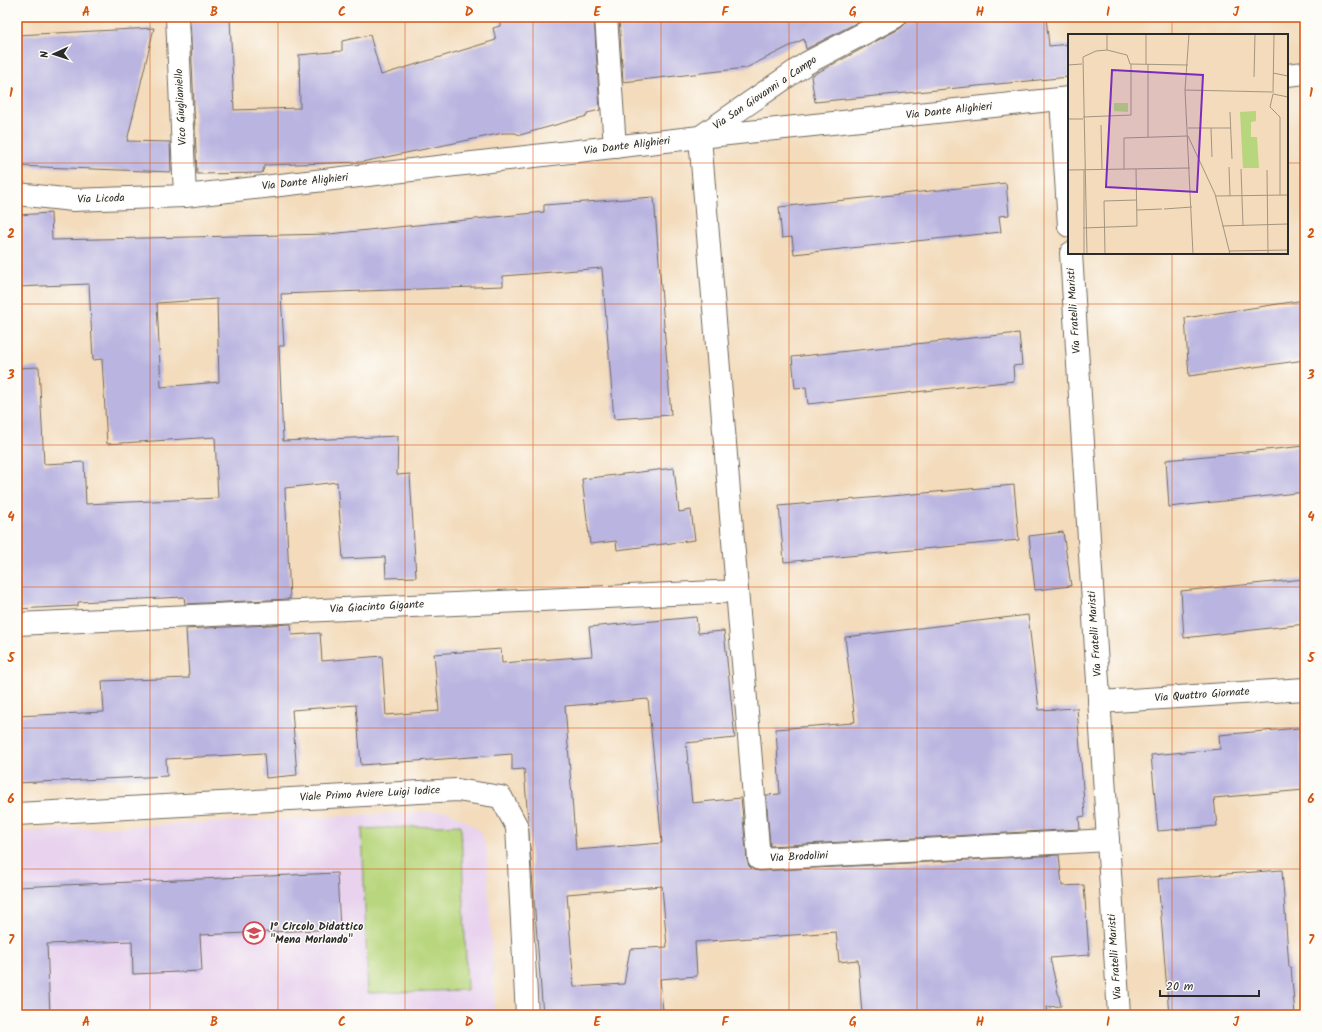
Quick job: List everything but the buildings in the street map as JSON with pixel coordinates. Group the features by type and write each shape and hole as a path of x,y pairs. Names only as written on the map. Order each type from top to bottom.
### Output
{"street":[{"name":"Vico Giuglianiello","path":"177,17 185,196"},
{"path":"606,17 615,147"},
{"name":"Via San Giovanni a Campo","path":"700,137 807,63 895,17"},
{"path":"1288,75 1305,73"},
{"name":"Via Dante Alighieri","path":"185,196 700,137 1065,98"},
{"path":"1065,98 1068,194"},
{"path":"700,137 737,591"},
{"name":"Via Licoda","path":"17,194 73,200 185,196"},
{"name":"Via Fratelli Maristi","path":"1071,254 1119,1015"},
{"name":"Via Giacinto Gigante","path":"17,624 737,591"},
{"name":"Via Brodolini","path":"737,591 759,859 1108,840"},
{"name":"Via Quattro Giornate","path":"1099,702 1305,689"},
{"name":"Viale Primo Aviere Luigi Iodice","path":"17,814 458,790 502,797 517,828 528,1015"}],"shaded area":[{"name":"1° Circolo Didattico \"Mena Morlando\"","path":"447,811 466,821 481,832 487,850 495,1015 17,1015 17,832"}],"green space":[{"path":"461,825 467,990 368,993 362,829"}],"place":[{"name":"1° Circolo Didattico \"Mena Morlando\"","path":"254,933"}]}
